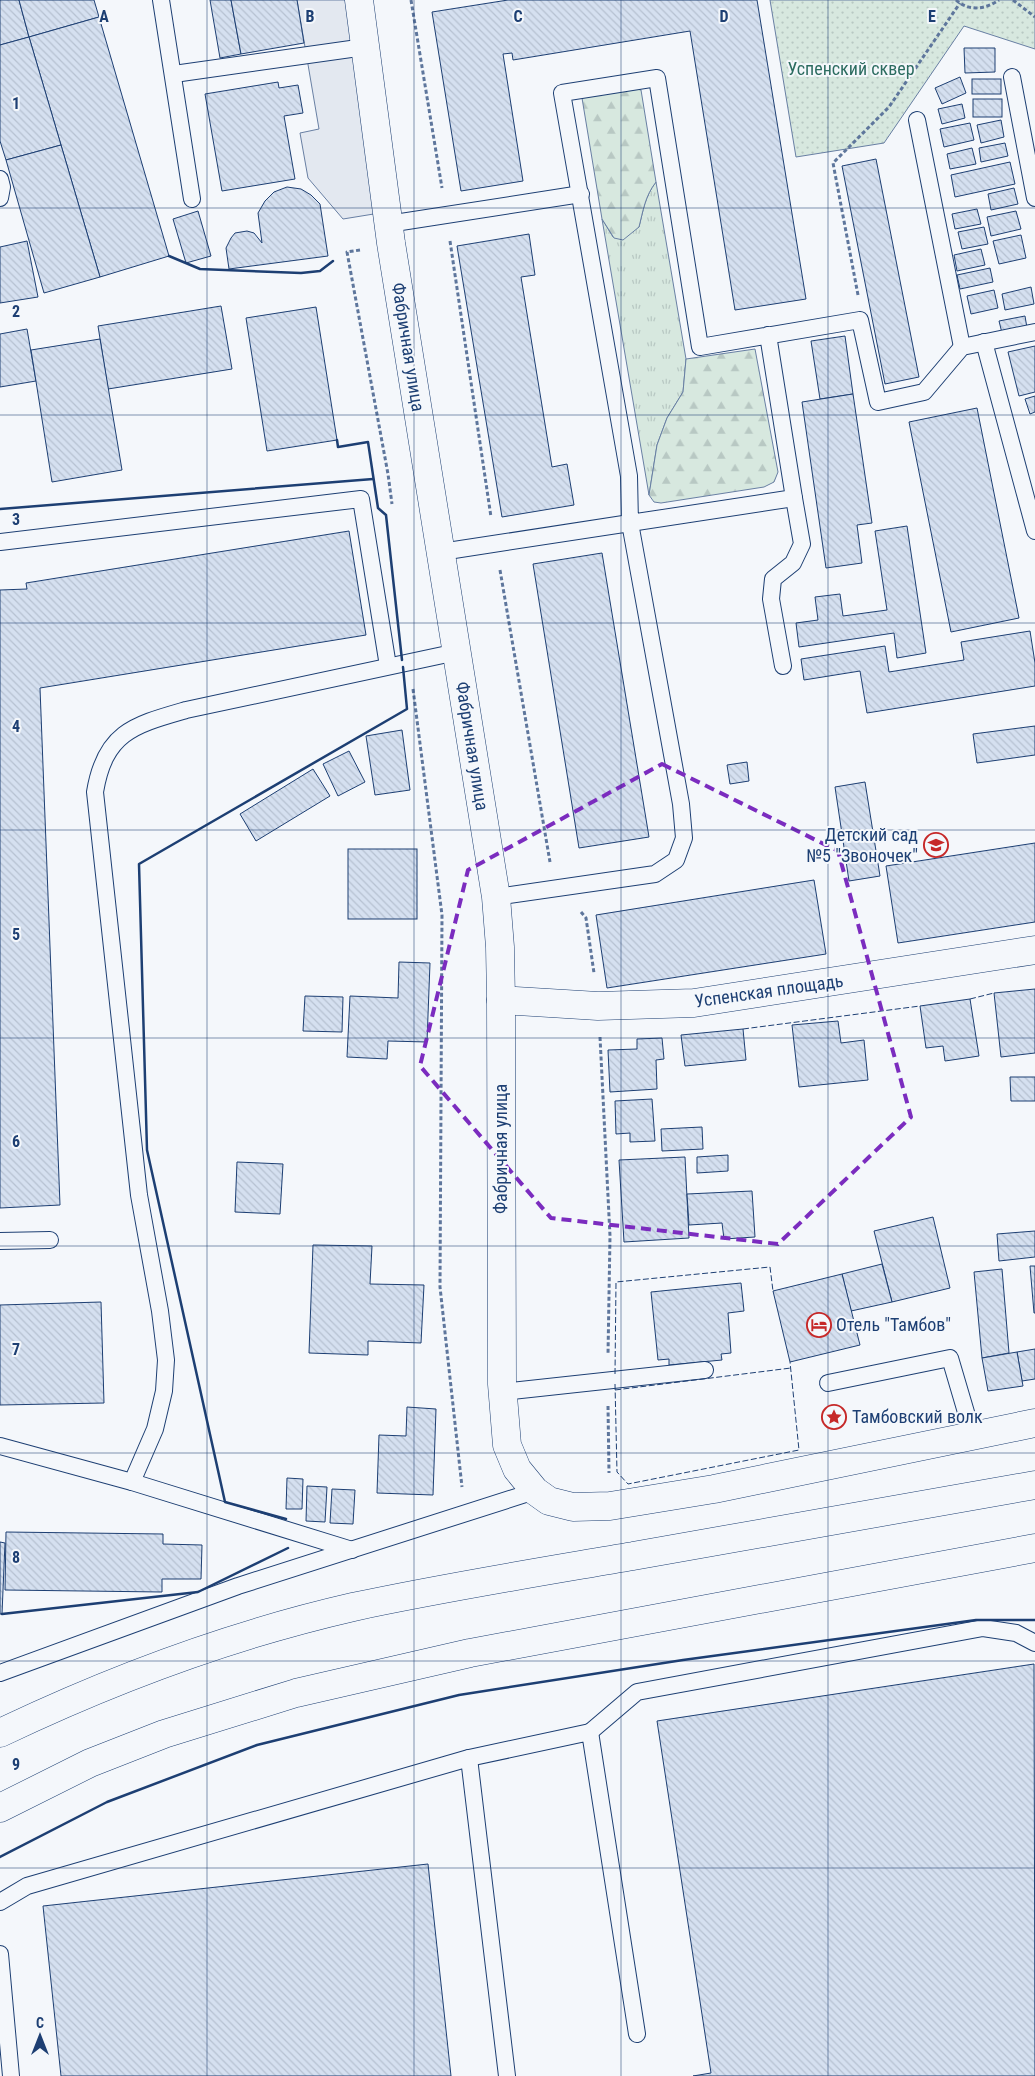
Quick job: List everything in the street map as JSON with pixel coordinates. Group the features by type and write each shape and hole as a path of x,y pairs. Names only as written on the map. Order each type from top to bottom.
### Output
{"street":[{"name":"Фабричная улица","path":"359,0 389,234 496,897 500,947 501,1000 502,1392 507,1445 517,1469 535,1491"},
{"name":"Успенская площадь","path":"501,1000 598,1006 694,1004 1035,950"},
{"path":"535,1491 549,1501 573,1507 610,1506 714,1489 1035,1423"},
{"path":"0,1733 59,1705 151,1668 249,1636 352,1608 480,1583 1035,1485"},
{"path":"0,1808 90,1763 164,1734 296,1693 470,1653 1035,1548"}],"lane":[{"path":"161,0 192,199"},
{"path":"174,74 365,47"},
{"path":"1012,77 1035,198"},
{"path":"496,897 654,874 676,860 684,838 682,804 630,523 629,476 562,93 657,78 700,346 860,320 878,402 924,392 962,346 1035,332"},
{"path":"917,120 962,346"},
{"path":"0,179 2,187 0,198"},
{"path":"389,234 446,215 581,194"},
{"path":"768,335 802,544 793,563 773,579 771,599 783,666"},
{"path":"984,342 1035,531"},
{"path":"441,552 794,498"},
{"path":"0,542 361,499 388,666"},
{"path":"132,1482 155,1429 164,1391 166,1360 160,1312 139,1195 95,792 98,771 108,749 128,731 148,721 186,710 457,652"},
{"path":"0,1241 50,1240"},
{"path":"828,1383 950,1358 973,1436"},
{"path":"502,1392 705,1370"},
{"path":"0,1446 132,1482 352,1550"},
{"path":"0,1673 238,1586 535,1491"},
{"path":"0,1902 27,1886 469,1758 590,1732 637,1692 983,1628 1016,1633 1035,1643"},
{"path":"590,1732 637,2034"},
{"path":"469,1758 507,2076"},
{"path":"0,1954 11,2076"}],"path":[{"path":"411,0 446,215 495,544 546,842 550,862 564,887 586,918 598,1006 610,1236 607,1381 610,1506"},
{"path":"860,320 860,307 832,164 889,107 958,1 975,8 990,6 999,0"},
{"path":"1013,0 1035,17"},
{"path":"389,234 347,252 388,474 392,512"},
{"path":"413,686 442,915 440,1287 465,1513"}],"highlighted area":[{"path":"662,764 838,851 911,1117 778,1244 551,1218 420,1066 468,870"}],"green space":[{"name":"Успенский сквер","path":"770,0 1035,0 1035,49 964,26 884,143 796,157"},
{"path":"632,88 641,90 656,182 647,198 639,227 623,240 614,238 602,219 582,98"},
{"path":"656,182 686,359 683,392 667,418 657,445 649,495 602,219 613,237 639,227 647,198"},
{"path":"755,349 778,472 774,482 764,487 661,503 654,502 649,495 657,445 667,418 683,392 686,359"}],"shaded area":[{"path":"297,0 359,0 386,212 343,219 308,178 300,133 319,129"}],"building":[{"path":"0,0 19,0 29,37 0,45"},
{"path":"19,0 94,0 99,17 29,37"},
{"path":"210,0 231,0 241,54 220,58"},
{"path":"231,0 297,0 304,43 241,54"},
{"path":"508,0 757,0 806,299 735,310 690,31 513,60 512,53 503,54 523,181 461,191 432,12"},
{"path":"99,17 169,256 100,277 29,37"},
{"path":"29,37 61,145 6,160 0,141 0,45"},
{"path":"964,48 995,48 995,72 965,73"},
{"path":"960,77 966,93 942,104 935,88"},
{"path":"972,79 1001,79 1001,94 972,94"},
{"path":"278,82 279,88 298,85 303,113 284,116 295,179 222,191 205,94"},
{"path":"973,99 1002,99 1002,117 973,117"},
{"path":"962,104 965,118 942,124 938,109"},
{"path":"1001,120 1004,137 981,143 977,125"},
{"path":"970,123 974,140 944,147 940,129"},
{"path":"1005,143 1008,156 981,162 979,148"},
{"path":"61,145 100,277 44,293 6,160"},
{"path":"972,148 976,164 950,169 947,154"},
{"path":"876,159 919,377 885,384 842,166"},
{"path":"1010,162 1015,184 955,197 951,175"},
{"path":"287,187 301,189 320,204 328,256 229,269 226,248 231,238 235,233 247,231 254,233 262,243 258,213 265,201 274,192"},
{"path":"1014,188 1018,204 991,210 988,194"},
{"path":"977,209 981,224 955,229 952,214"},
{"path":"198,211 211,256 186,263 173,219"},
{"path":"1016,211 1021,229 991,236 987,217"},
{"path":"984,227 988,244 962,249 958,232"},
{"path":"529,234 535,275 521,277 552,467 567,464 574,505 502,517 457,246"},
{"path":"1021,235 1026,258 999,264 993,241"},
{"path":"27,241 38,297 0,303 0,247"},
{"path":"981,249 985,265 957,271 954,255"},
{"path":"990,268 993,282 960,289 957,275"},
{"path":"1031,287 1034,304 1005,310 1002,294"},
{"path":"994,290 998,308 971,314 967,296"},
{"path":"221,306 232,369 108,389 98,326"},
{"path":"316,307 337,440 267,451 246,318"},
{"path":"1025,316 1027,328 1002,333 999,321"},
{"path":"27,329 36,381 0,387 0,334"},
{"path":"845,336 853,394 820,399 811,341"},
{"path":"100,339 122,470 52,482 31,350"},
{"path":"1035,346 1035,392 1019,396 1008,352"},
{"path":"853,394 872,523 857,525 862,563 826,568 802,402"},
{"path":"1035,396 1035,412 1030,414 1025,399"},
{"path":"977,408 1019,618 951,632 909,422"},
{"path":"907,526 926,653 897,658 894,633 799,647 796,623 818,620 815,597 840,594 843,616 887,610 875,531"},
{"path":"349,531 366,635 40,688 60,1205 0,1208 0,590 27,589 26,583"},
{"path":"602,553 649,837 579,848 533,564"},
{"path":"1030,631 1035,663 1035,686 867,713 860,671 804,680 801,659 885,646 889,672 964,660 961,642"},
{"path":"1035,726 1035,755 977,763 973,734"},
{"path":"402,730 410,790 375,795 366,736"},
{"path":"349,751 365,782 338,796 323,764"},
{"path":"747,762 749,781 730,784 727,765"},
{"path":"313,769 330,796 256,841 240,814"},
{"path":"865,782 880,876 849,881 835,787"},
{"path":"1035,843 1035,922 898,943 886,866"},
{"path":"348,849 417,849 417,919 348,919"},
{"path":"814,880 826,954 607,988 596,915"},
{"path":"399,962 430,963 427,1042 388,1041 387,1059 347,1057 350,996 398,998"},
{"path":"1035,989 1035,1053 1001,1057 994,993"},
{"path":"305,996 343,997 342,1032 303,1031"},
{"path":"970,999 979,1056 945,1061 943,1046 926,1048 920,1006"},
{"path":"838,1021 841,1043 864,1040 868,1080 799,1087 792,1025"},
{"path":"743,1029 746,1060 685,1066 681,1035"},
{"path":"662,1038 664,1059 656,1060 657,1089 610,1092 608,1050 637,1049 637,1039"},
{"path":"1010,1077 1035,1077 1035,1101 1011,1101"},
{"path":"652,1099 655,1141 630,1142 630,1133 616,1134 615,1101"},
{"path":"702,1127 703,1149 662,1151 661,1129"},
{"path":"728,1155 728,1171 697,1173 697,1157"},
{"path":"685,1157 689,1238 624,1242 619,1160"},
{"path":"237,1162 283,1164 280,1214 235,1212"},
{"path":"752,1191 755,1237 724,1239 722,1223 689,1225 687,1194"},
{"path":"933,1217 950,1288 892,1302 874,1231"},
{"path":"1035,1231 1035,1257 999,1261 997,1234"},
{"path":"313,1245 372,1246 370,1284 424,1285 421,1343 368,1341 368,1355 309,1353"},
{"path":"882,1264 892,1302 851,1311 842,1274"},
{"path":"1030,1266 1035,1266 1035,1313 1034,1313"},
{"path":"1002,1269 1009,1353 982,1358 974,1272"},
{"path":"842,1274 860,1345 790,1362 773,1291"},
{"path":"741,1283 744,1311 728,1313 731,1353 721,1354 722,1360 669,1365 669,1359 658,1360 651,1292"},
{"path":"101,1302 104,1403 0,1405 0,1305"},
{"path":"1035,1349 1035,1379 1022,1381 1017,1352"},
{"path":"1017,1352 1023,1386 988,1391 982,1358"},
{"path":"407,1407 436,1409 433,1495 377,1493 379,1435 406,1436"},
{"path":"287,1478 303,1479 302,1509 286,1509"},
{"path":"307,1486 327,1487 325,1522 306,1521"},
{"path":"332,1489 355,1490 353,1524 330,1523"},
{"path":"6,1532 163,1534 163,1544 202,1545 201,1579 162,1579 162,1592 5,1590"},
{"path":"0,1542 5,1543 2,1614 0,1614"},
{"path":"1034,1664 1035,2076 693,2076 711,2073 657,1721"},
{"path":"428,1864 451,2076 61,2076 43,1906"}],"fence":[{"path":"970,999 994,993"},
{"path":"743,1029 920,1006"},
{"path":"615,1374 616,1282 770,1267 773,1291"},
{"path":"615,1384 617,1472 628,1484 799,1450 790,1362"},
{"path":"615,1390 791,1368"}],"wall":[{"path":"169,256 200,269 301,273 320,271 333,261"},
{"path":"337,440 338,447 368,442 378,508 386,515 402,660"},
{"path":"0,509 373,479"},
{"path":"286,1519 225,1502 147,1150 139,864 407,709 403,667"},
{"path":"2,1614 198,1592 288,1548"},
{"path":"0,1857 107,1802 257,1745 459,1695 683,1660 976,1620 1035,1620"}],"place":[{"name":"Детский сад №5 \"Звоночек\"","path":"936,845"},
{"name":"Отель \"Тамбов\"","path":"819,1325"},
{"name":"Тамбовский волк","path":"834,1417"}]}
